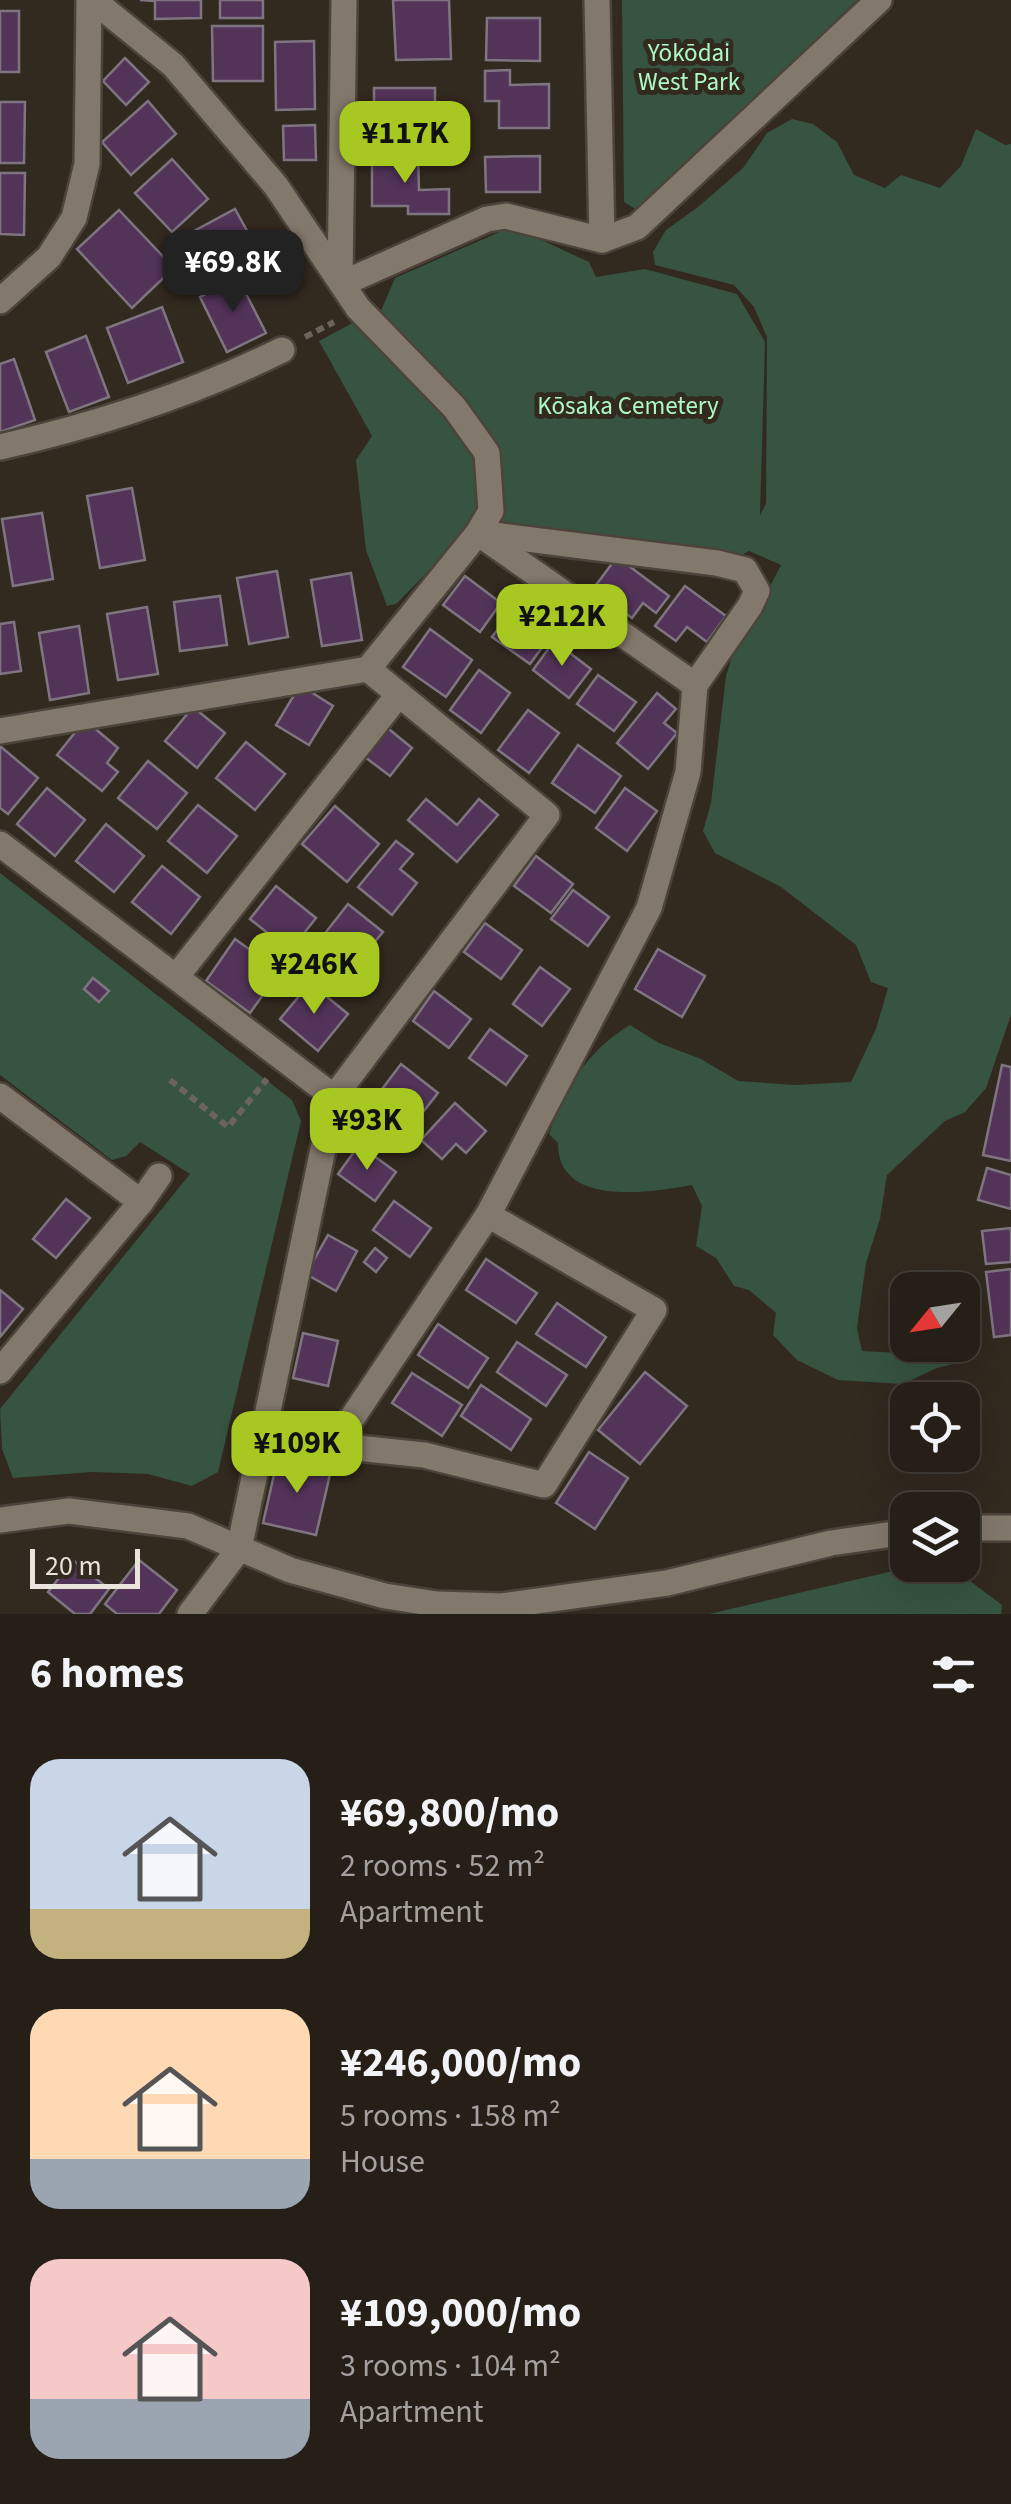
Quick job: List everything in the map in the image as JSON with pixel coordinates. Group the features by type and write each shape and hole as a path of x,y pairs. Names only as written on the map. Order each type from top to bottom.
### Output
{"street":[{"path":"0,731 368,669 478,533 491,511 486,453 454,407 358,308 276,186 173,65 91,0"},
{"path":"0,301 49,257 74,218 87,164 91,0"},
{"path":"340,279 344,0"},
{"path":"597,0 602,240"},
{"path":"340,279 357,277 487,219 506,216 602,240 637,226 879,0"},
{"path":"0,448 67,432 211,382 282,350"},
{"path":"334,1445 488,1215 649,908 688,772 695,685 750,606 756,591 745,570 718,563 478,533"},
{"path":"478,533 695,685"},
{"path":"190,1614 239,1549 334,1097 546,816 368,669"},
{"path":"176,977 399,694"},
{"path":"0,844 334,1097"},
{"path":"0,1096 141,1202"},
{"path":"0,1370 159,1176"},
{"path":"262,1438 424,1455 544,1485 654,1310 488,1215"},
{"path":"0,1520 68,1512 188,1526 383,1605 501,1606 667,1583 831,1543 890,1535"},
{"path":"980,1528 1011,1528"}],"path":[{"path":"282,350 358,308"},
{"path":"170,1080 228,1127 248,1104"}],"green space":[{"name":"Yōkōdai West Park","path":"622,0 857,0 637,210 624,202"},
{"name":"Kōsaka Cemetery","path":"792,119 813,124 837,142 854,175 885,188 901,175 940,188 961,166 976,129 1005,145 1011,144 1011,1015 986,1088 965,1112 945,1121 887,1175 880,1219 866,1263 857,1328 862,1351 890,1352 890,1362 962,1362 907,1382 838,1380 797,1360 773,1335 776,1313 749,1290 734,1286 716,1258 696,1246 702,1206 692,1185 630,1192 588,1187 572,1178 562,1164 558,1143 549,1134 562,1101 590,1058 630,1025 738,1081 795,1085 851,1082 876,1029 888,988 871,982 856,945 781,887 715,853 703,831 711,803 726,676 738,638 758,610 781,565 749,551 742,555 502,523 499,470 486,431 380,313 395,278 504,230 524,232 589,262 596,277 645,269 737,294 765,342 760,515 766,504 767,337 754,307 734,285 655,265 653,252 666,230 743,168 767,133"},
{"path":"358,320 480,454 481,505 455,544 396,604 387,606 366,550 356,460 372,436 319,341"},
{"path":"0,873 292,1100 301,1121 218,1472 192,1486 148,1474 92,1472 13,1478 2,1449 0,1409 190,1174 140,1142 126,1156 112,1160 0,1075"},
{"path":"890,1572 890,1582 971,1582 1002,1605 1001,1614 709,1614"}],"building":[{"path":"140,0 201,0 201,18 155,19 155,1"},
{"path":"220,0 263,0 263,18 220,18"},
{"path":"393,0 449,0 451,59 396,60"},
{"path":"0,11 19,11 19,72 0,72"},
{"path":"487,18 540,18 540,61 486,60"},
{"path":"212,26 263,26 263,81 213,81"},
{"path":"314,41 315,109 276,110 275,42"},
{"path":"125,58 149,82 126,105 103,81"},
{"path":"510,70 510,85 549,84 549,128 499,128 499,101 485,101 485,71"},
{"path":"374,88 435,88 435,136 374,136"},
{"path":"148,101 176,134 131,175 102,142"},
{"path":"0,102 25,102 24,163 0,163"},
{"path":"315,125 316,160 284,160 283,126"},
{"path":"372,154 418,154 419,190 449,189 449,214 408,214 408,206 372,206"},
{"path":"540,156 540,192 486,192 485,157"},
{"path":"172,159 208,199 172,232 135,193"},
{"path":"0,173 25,173 24,235 0,234"},
{"path":"235,209 256,247 202,276 181,238"},
{"path":"119,210 174,268 132,308 77,249"},
{"path":"238,278 266,333 227,352 200,297"},
{"path":"162,307 183,362 128,383 107,328"},
{"path":"86,336 109,397 69,412 46,352"},
{"path":"14,359 35,420 0,432 0,364"},
{"path":"132,488 145,560 100,568 87,496"},
{"path":"42,513 53,579 13,586 2,519"},
{"path":"617,557 669,596 656,613 643,603 632,618 593,589"},
{"path":"277,571 288,637 249,644 237,578"},
{"path":"351,573 362,640 322,646 311,580"},
{"path":"465,576 501,603 480,632 443,605"},
{"path":"685,586 726,616 707,642 687,627 676,641 655,626"},
{"path":"220,596 227,645 180,651 174,602"},
{"path":"147,607 158,674 118,680 107,614"},
{"path":"514,608 551,635 530,664 492,637"},
{"path":"14,622 21,671 0,674 0,624"},
{"path":"79,626 89,693 50,700 39,633"},
{"path":"430,629 472,660 446,697 403,667"},
{"path":"554,641 591,669 569,698 533,670"},
{"path":"479,670 510,693 481,733 450,710"},
{"path":"598,675 636,702 614,731 577,704"},
{"path":"300,685 333,706 309,745 276,725"},
{"path":"657,693 676,709 664,723 677,733 648,769 617,743"},
{"path":"193,707 225,733 197,768 165,741"},
{"path":"528,710 559,733 529,773 498,750"},
{"path":"85,720 118,748 107,763 118,772 102,791 57,755"},
{"path":"384,725 412,748 390,776 361,754"},
{"path":"246,742 285,774 255,810 216,778"},
{"path":"578,745 621,776 595,813 552,783"},
{"path":"0,746 38,778 8,814 0,808"},
{"path":"148,761 187,793 157,829 118,798"},
{"path":"47,788 85,820 55,856 17,824"},
{"path":"625,788 657,811 627,851 596,828"},
{"path":"426,799 457,825 479,799 498,815 457,862 408,820"},
{"path":"198,805 237,836 207,873 168,841"},
{"path":"335,806 379,844 347,882 302,844"},
{"path":"106,824 144,856 114,892 76,861"},
{"path":"396,841 413,854 400,869 417,883 392,915 358,887"},
{"path":"536,856 573,884 551,913 514,886"},
{"path":"162,866 200,897 171,934 132,902"},
{"path":"276,886 316,918 290,951 250,919"},
{"path":"573,890 609,917 588,946 551,919"},
{"path":"348,904 383,932 368,950 377,957 357,981 315,946"},
{"path":"485,923 522,950 501,979 464,952"},
{"path":"235,939 280,971 250,1013 206,981"},
{"path":"658,949 705,976 682,1017 635,989"},
{"path":"540,967 570,989 542,1026 513,1004"},
{"path":"93,978 109,991 99,1002 84,989"},
{"path":"310,983 348,1014 318,1051 280,1019"},
{"path":"434,991 471,1019 449,1048 413,1021"},
{"path":"490,1029 527,1056 506,1085 469,1058"},
{"path":"401,1064 438,1093 409,1130 373,1101"},
{"path":"1002,1065 1011,1067 1011,1161 983,1155"},
{"path":"455,1103 486,1131 466,1153 456,1144 442,1159 421,1140"},
{"path":"359,1145 396,1172 375,1201 338,1174"},
{"path":"987,1168 1011,1175 1011,1209 978,1200"},
{"path":"66,1199 90,1218 56,1258 33,1239"},
{"path":"394,1201 431,1228 410,1257 373,1230"},
{"path":"1011,1228 1011,1262 986,1264 982,1231"},
{"path":"328,1235 357,1251 336,1291 306,1274"},
{"path":"375,1248 387,1258 376,1272 364,1262"},
{"path":"486,1259 537,1293 516,1323 466,1290"},
{"path":"1011,1269 1011,1335 994,1337 986,1272"},
{"path":"0,1290 23,1309 0,1337"},
{"path":"557,1303 606,1337 586,1367 536,1334"},
{"path":"438,1324 488,1358 468,1388 418,1355"},
{"path":"303,1333 338,1341 328,1386 293,1378"},
{"path":"517,1342 567,1375 546,1406 497,1372"},
{"path":"645,1372 687,1406 640,1464 598,1430"},
{"path":"412,1373 462,1405 442,1436 392,1403"},
{"path":"481,1385 531,1419 511,1450 461,1416"},
{"path":"589,1452 628,1478 595,1529 556,1503"},
{"path":"278,1457 331,1470 316,1535 263,1523"},
{"path":"73,1560 109,1589 90,1614 75,1614 48,1592"},
{"path":"139,1560 177,1590 159,1614 117,1614 105,1604"}]}
